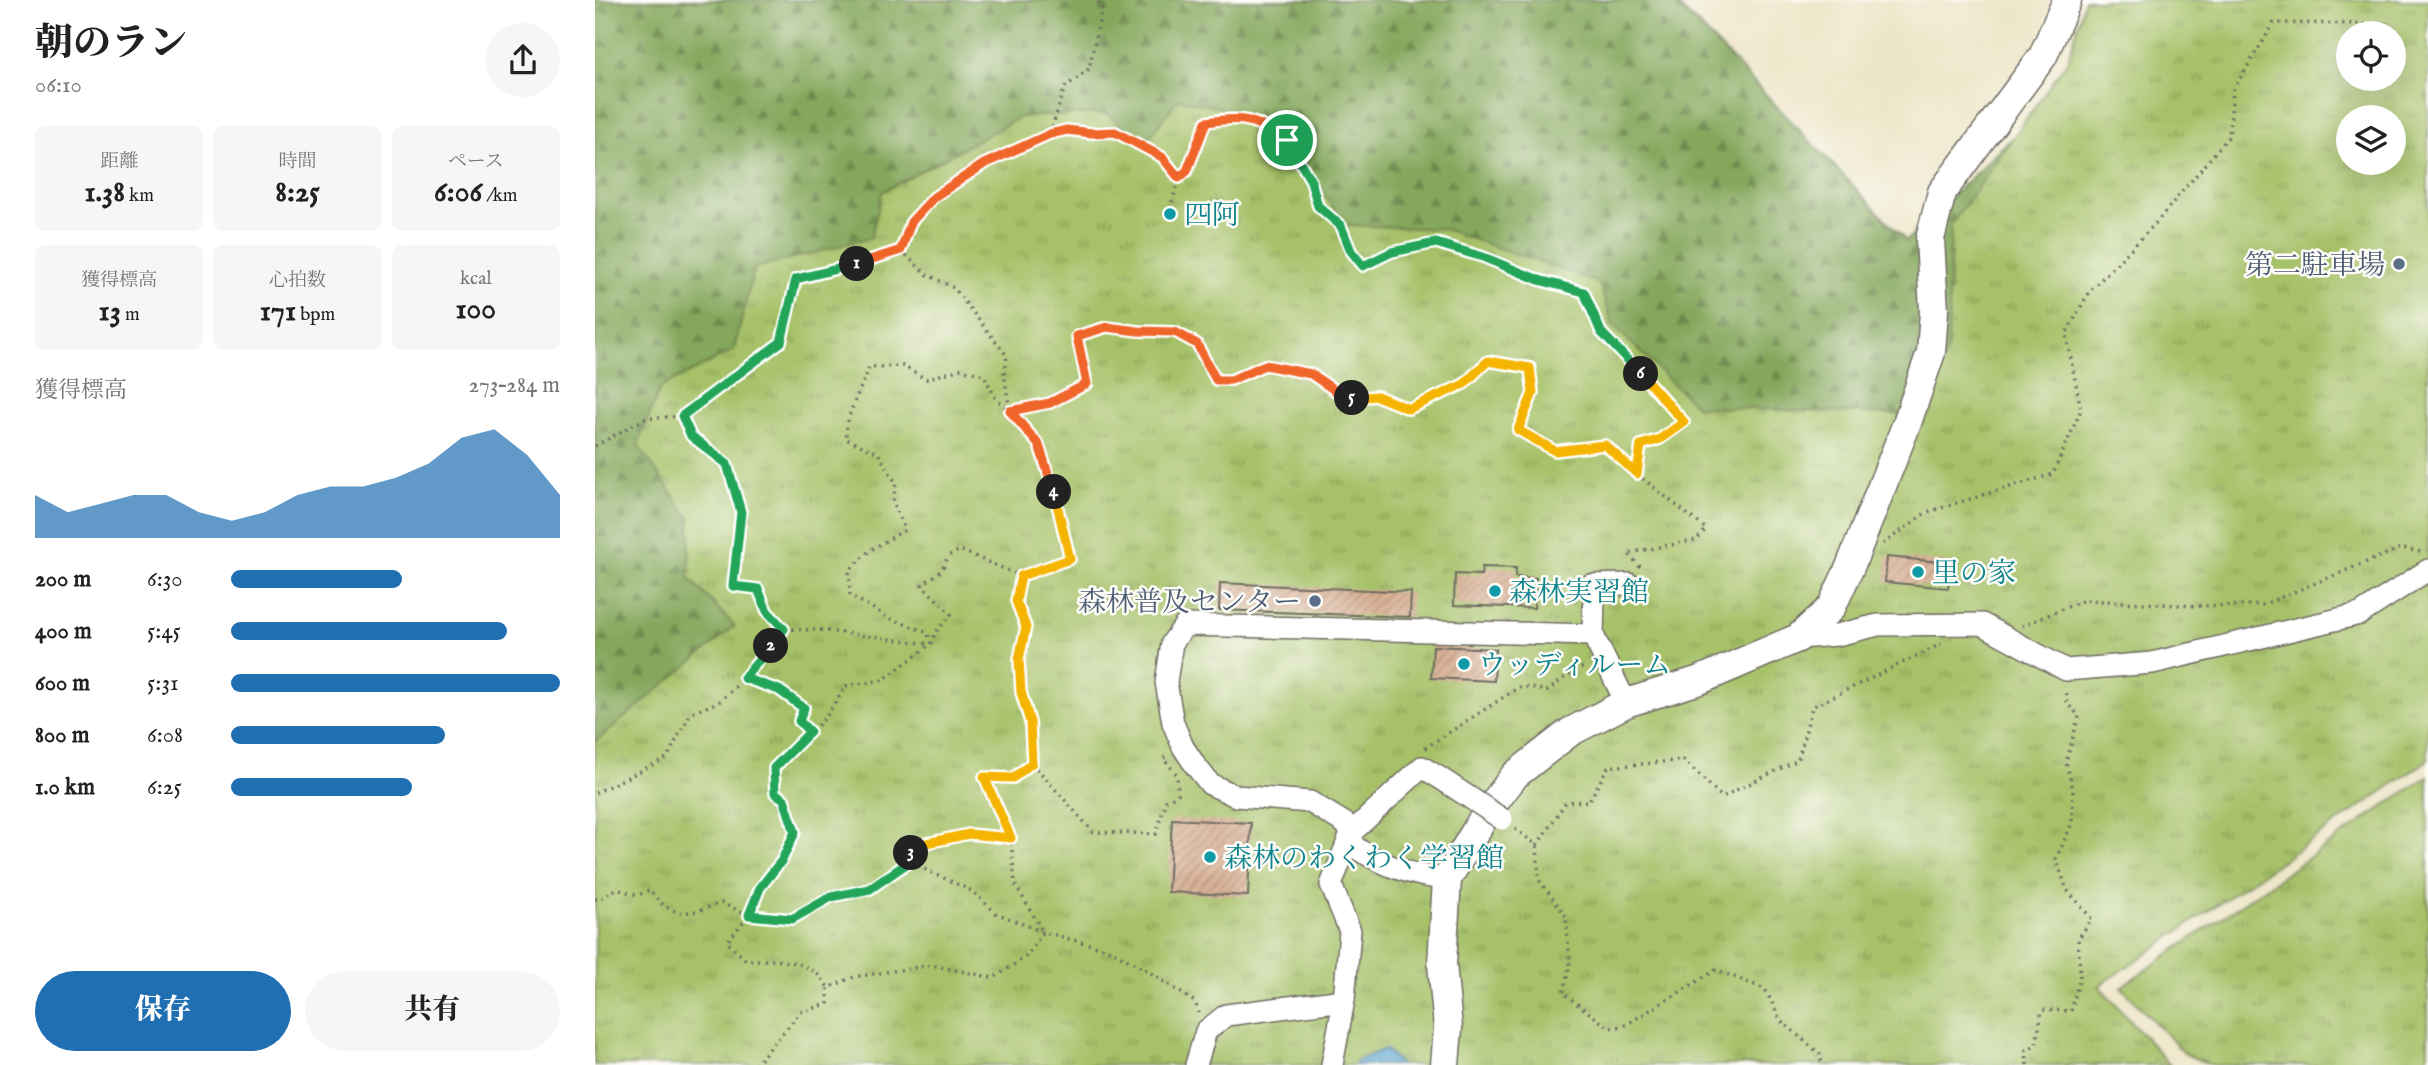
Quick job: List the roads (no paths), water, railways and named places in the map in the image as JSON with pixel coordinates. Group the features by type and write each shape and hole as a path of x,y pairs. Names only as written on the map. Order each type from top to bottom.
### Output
{"main road":[{"path":"1445,1065 1448,1028 1442,964 1447,879 1487,812 1515,775 1570,732 1626,703 1700,680 1798,638 1831,608 1907,423 1931,352 1934,312 1930,239 1942,192 2043,56 2067,0"}],"lane":[{"path":"1798,638 1837,635 1878,625 1982,624 2066,670 2152,663 2360,614 2428,570"},
{"path":"1626,703 1593,635 1594,598 1590,585 1635,576"},
{"path":"1447,879 1390,868 1353,846 1346,824 1310,802 1236,796 1210,784 1183,747 1173,723 1166,682 1172,643 1185,625 1593,635"},
{"path":"1332,1065 1344,1000 1350,931 1331,885 1351,833 1422,767 1502,820"},
{"path":"1196,1065 1206,1031 1226,1015 1344,1000"}],"water":[{"path":"1385,1049 1401,1065 1355,1065 1356,1061"}],"place":[{"name":"四阿","path":"1170,214"},
{"name":"第二駐車場","path":"2399,264"},
{"name":"里の家","path":"1918,572"},
{"name":"森林実習館","path":"1495,591"},
{"name":"森林普及センター","path":"1315,601"},
{"name":"ウッディルーム","path":"1464,664"},
{"name":"森林のわくわく学習館","path":"1210,857"}]}
